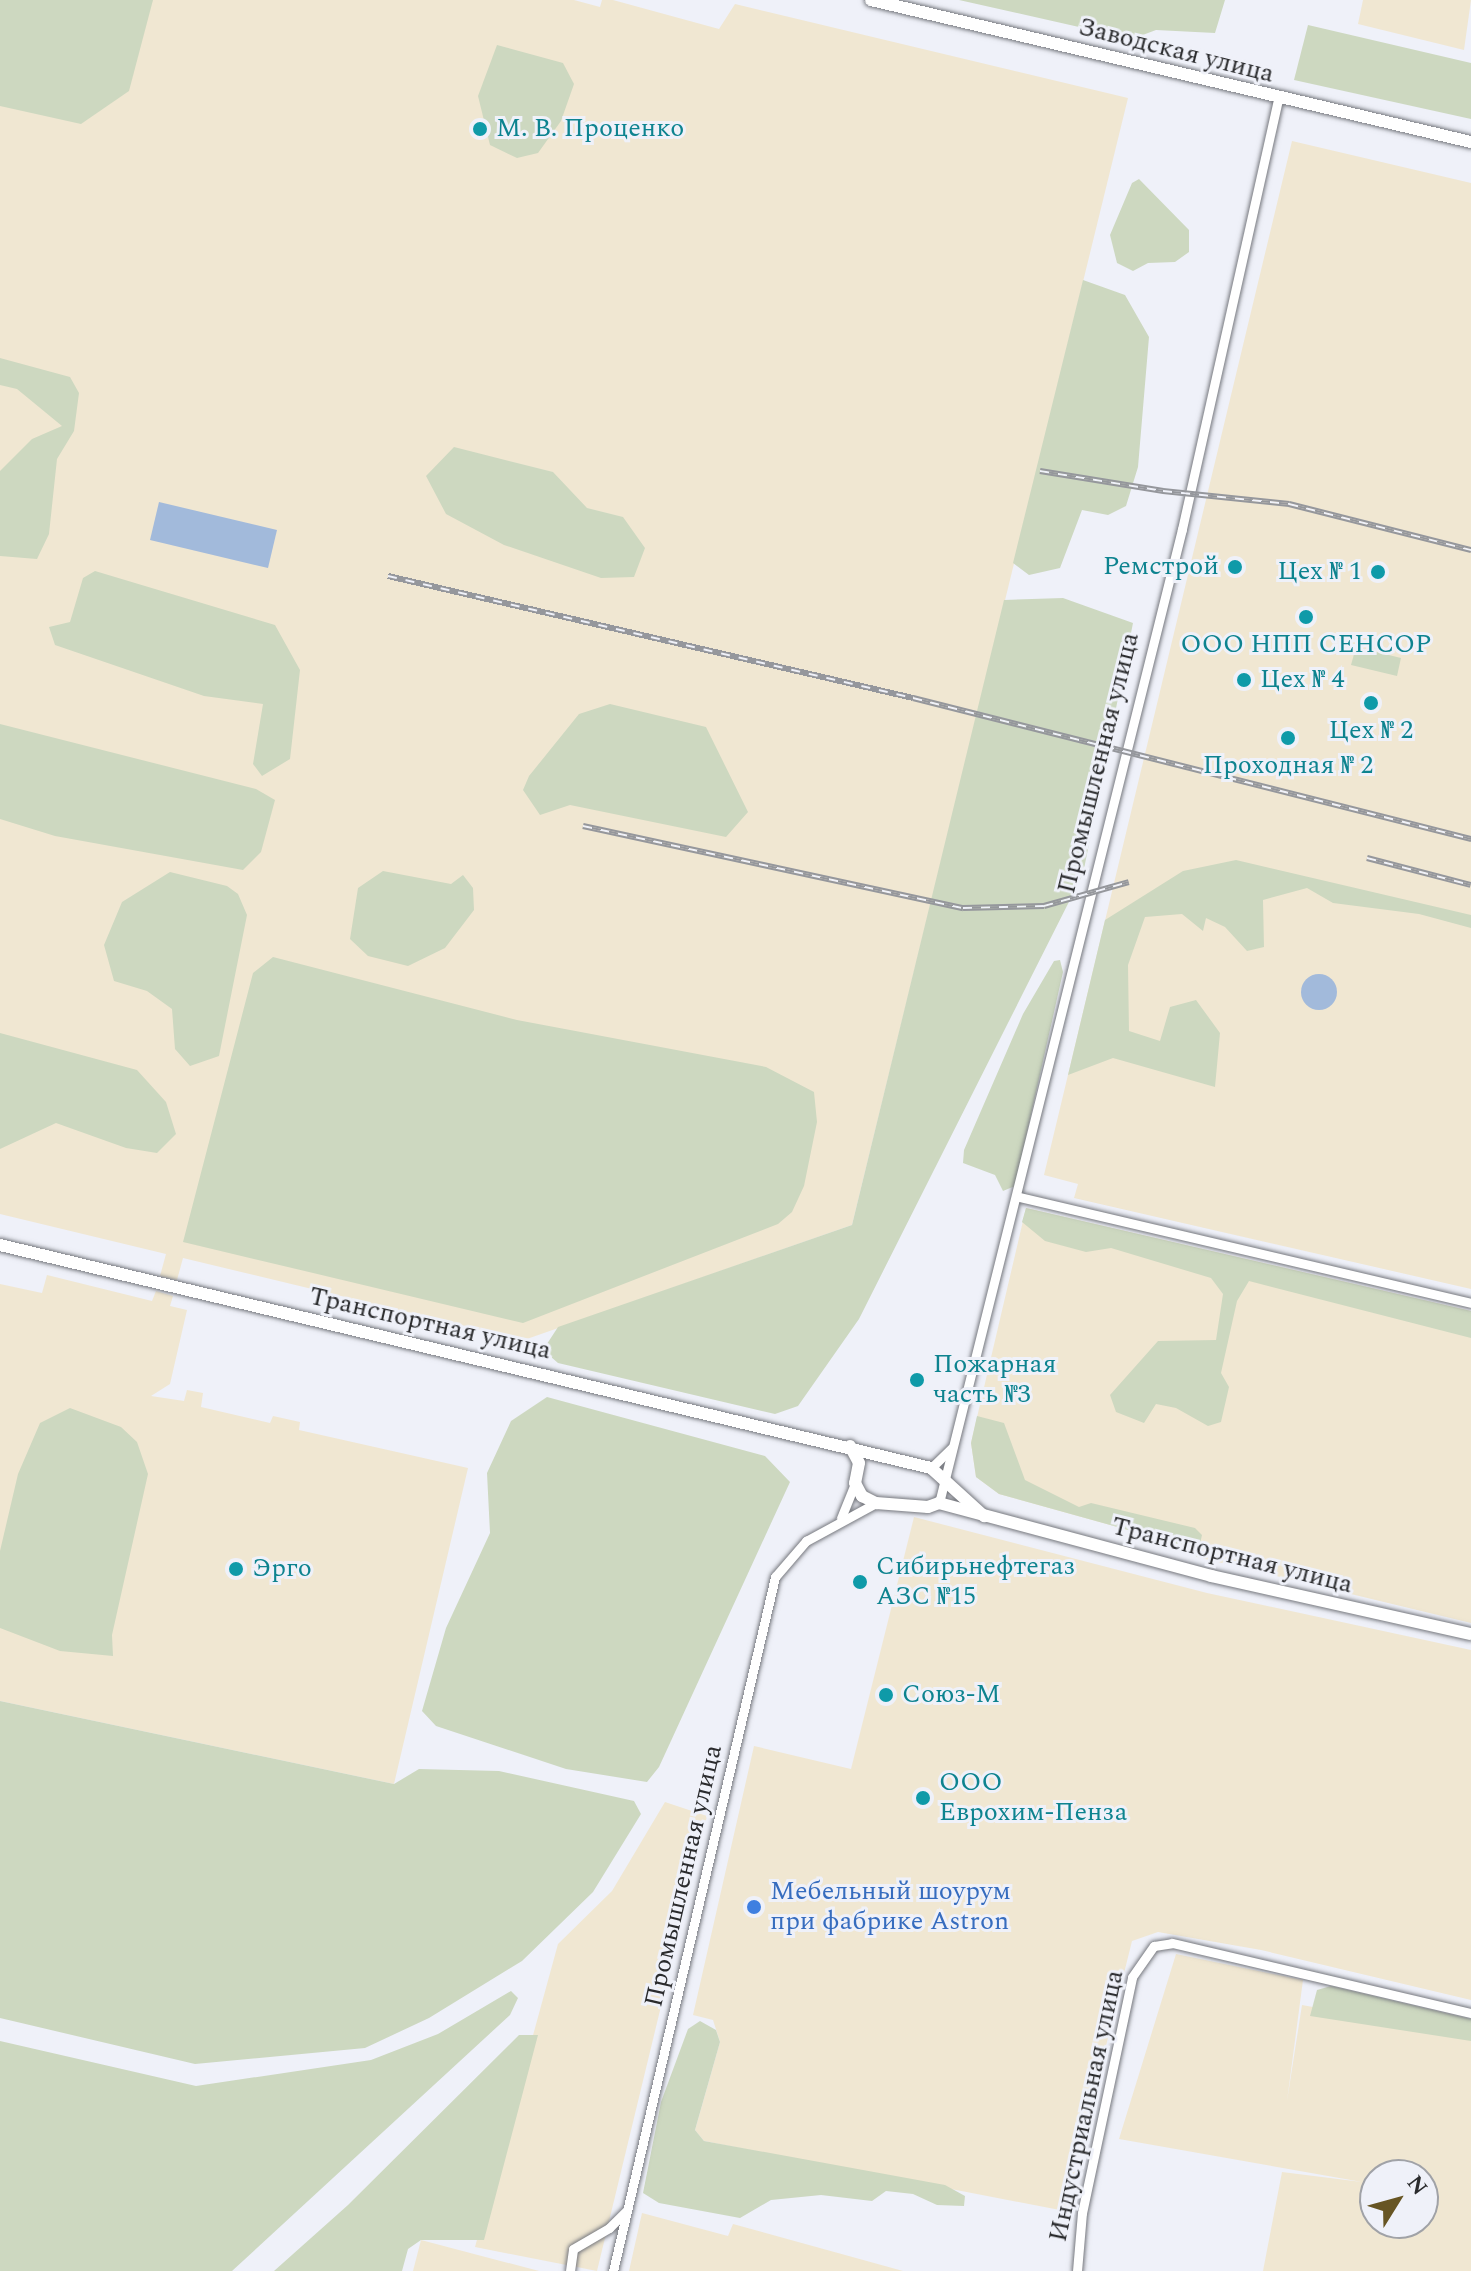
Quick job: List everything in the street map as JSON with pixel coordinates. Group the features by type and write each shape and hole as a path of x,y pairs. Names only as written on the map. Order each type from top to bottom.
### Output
{"street":[{"name":"Заводская улица","path":"871,0 1471,142"},
{"name":"Промышленная улица","path":"939,1503 1019,1197 1182,529 1278,98"},
{"path":"1019,1197 1471,1303"},
{"name":"Транспортная улица","path":"0,1245 850,1446 931,1468"},
{"path":"958,1438 931,1468 984,1516"},
{"path":"841,1518 855,1483 859,1463 850,1446"},
{"path":"859,1463 875,1453"},
{"path":"855,1483 862,1496 876,1503"},
{"name":"Промышленная улица","path":"613,2271 775,1577 806,1541 841,1518 876,1503"},
{"name":"Транспортная улица","path":"876,1503 928,1507 939,1503 1211,1576 1471,1634"},
{"name":"Индустриальная улица","path":"1077,2271 1082,2213 1132,1977 1154,1946 1172,1943 1471,2013"},
{"path":"570,2271 573,2249 609,2228 629,2207"}],"shaded area":[{"path":"0,0 574,0 600,7 602,0 613,0 719,29 735,4 1128,98 852,1225 524,1340 183,1258 177,1280 168,1278 160,1276 166,1254 0,1214"},
{"path":"1363,0 1471,0 1464,50 1358,24"},
{"path":"1292,141 1471,183 1471,1289 1074,1198 1078,1184 1044,1175"},
{"path":"1026,1208 1471,1311 1471,1623 1197,1557 1182,1545 999,1494 976,1477 971,1443"},
{"path":"47,1275 152,1301 156,1291 173,1296 170,1306 187,1310 170,1384 151,1396 184,1401 187,1390 203,1393 201,1407 270,1423 273,1416 300,1422 299,1430 468,1468 394,1784 0,1701 0,1284 42,1293"},
{"path":"914,1517 1207,1593 1471,1650 1471,2000 1261,1950 1158,1932 1132,1941 1065,2211 704,2141 695,2130 720,2042 713,2020 693,2015 754,1746 851,1769"},
{"path":"665,1802 707,1816 597,2271 475,2247 558,1944 612,1891"},
{"path":"1176,1954 1303,1980 1287,2101 1302,2005 1471,2036 1471,2271 1263,2271 1282,2172 1359,2182 1359,2239 1439,2239 1439,2159 1359,2159 1359,2181 1119,2139"},
{"path":"642,2213 728,2236 733,2224 903,2271 629,2271"},
{"path":"421,2240 539,2271 413,2271"}],"green space":[{"path":"0,0 153,0 129,91 81,124 0,106"},
{"path":"959,0 1225,0 1215,33 1156,30 1132,39"},
{"path":"1308,25 1471,63 1471,119 1294,80"},
{"path":"497,45 563,63 574,84 561,121 538,153 517,158 490,145 478,96"},
{"path":"1139,179 1189,230 1189,252 1175,262 1148,263 1133,271 1117,263 1110,235 1132,183"},
{"path":"1083,280 1125,295 1149,337 1138,467 1126,506 1108,515 1082,510 1060,568 1029,575 1013,563"},
{"path":"0,358 70,377 79,393 74,431 57,459 49,534 37,559 0,556 0,471 32,439 62,426 17,389 0,385"},
{"path":"454,447 553,472 587,508 623,517 645,548 634,577 601,578 504,545 446,514 426,476"},
{"path":"95,571 275,625 300,670 290,759 262,776 253,764 263,704 204,696 55,645 49,627 70,622 83,578"},
{"path":"1063,598 1133,623 1083,874 859,1319 798,1406 775,1414 558,1363 543,1350 558,1327 852,1225 1004,600"},
{"path":"1356,647 1401,658 1397,676 1351,665"},
{"path":"610,704 706,727 748,812 726,837 570,805 540,815 523,790 529,776 579,714"},
{"path":"0,724 256,789 275,800 261,852 243,870 55,836 0,819"},
{"path":"1236,860 1471,915 1471,928 1419,914 1333,903 1307,888 1263,900 1264,947 1247,951 1225,927 1206,918 1203,931 1182,914 1145,917 1128,965 1129,1031 1160,1041 1170,1007 1196,1000 1220,1033 1215,1087 1113,1058 1068,1075 1105,920 1183,871"},
{"path":"383,871 451,884 463,875 473,888 474,910 445,948 408,966 368,956 350,939 358,888"},
{"path":"170,872 227,886 238,894 247,915 219,1056 190,1066 175,1049 172,1009 147,991 114,981 104,945 122,902"},
{"path":"273,957 517,1020 766,1067 814,1092 817,1122 804,1186 792,1212 778,1224 523,1323 183,1242 253,973"},
{"path":"1060,960 1063,972 1015,1186 1003,1191 995,1175 963,1163 964,1150 1023,1014 1054,961"},
{"path":"0,1033 137,1070 166,1102 176,1134 157,1153 126,1148 56,1123 0,1149"},
{"path":"1026,1208 1471,1311 1471,1338 1249,1281 1237,1301 1221,1373 1229,1387 1221,1422 1208,1426 1176,1408 1156,1404 1144,1423 1116,1412 1110,1395 1158,1341 1216,1340 1223,1294 1211,1278 1111,1248 1086,1252 1045,1241 1022,1222"},
{"path":"547,1397 765,1456 790,1482 659,1767 647,1782 566,1769 436,1726 422,1711 446,1628 490,1533 487,1473 511,1421"},
{"path":"70,1408 121,1427 137,1442 148,1474 112,1635 113,1656 60,1651 0,1628 0,1551 18,1474 40,1423"},
{"path":"977,1416 1004,1423 1025,1480 1079,1507 1091,1503 1195,1528 1202,1535 1197,1557 1182,1545 999,1494 976,1477 971,1443"},
{"path":"0,1701 394,1784 419,1769 499,1771 634,1801 641,1814 593,1892 522,1961 429,2018 365,2048 195,2064 0,2018"},
{"path":"1331,1986 1471,2019 1471,2041 1310,2016 1317,1990"},
{"path":"511,1991 518,1998 510,2015 232,2271 0,2271 0,2041 196,2086 371,2060 438,2034"},
{"path":"700,2021 716,2030 720,2042 695,2130 704,2141 945,2185 965,2196 964,2206 937,2205 913,2194 886,2191 872,2201 821,2195 771,2200 740,2218 659,2203 643,2193 661,2102 688,2029"},
{"path":"519,2035 538,2035 484,2240 421,2240 408,2249 402,2271 274,2271 348,2205"}],"water":[{"path":"159,502 277,530 268,568 150,540"},
{"path":"1319,974 1332,979 1337,992 1332,1005 1319,1010 1306,1005 1301,992 1306,979"}],"railway":[{"path":"1040,471 1163,491 1289,504 1471,550"},
{"path":"388,576 913,698 1471,839"},
{"path":"583,826 963,908 1044,906 1129,882"},
{"path":"1367,858 1471,885"}],"place":[{"name":"М. В. Проценко","path":"480,129"},
{"name":"Ремстрой","path":"1235,567"},
{"name":"Цех № 1","path":"1378,572"},
{"name":"ООО НПП СЕНСОР","path":"1306,617"},
{"name":"Цех № 4","path":"1244,680"},
{"name":"Цех № 2","path":"1371,703"},
{"name":"Проходная № 2","path":"1288,738"},
{"name":"Пожарная часть №3","path":"917,1380"},
{"name":"Эрго","path":"236,1569"},
{"name":"Сибирьнефтегаз АЗС №15","path":"860,1582"},
{"name":"Союз-М","path":"886,1695"},
{"name":"ООО Еврохим-Пенза","path":"923,1798"},
{"name":"Мебельный шоурум при фабрике Astron","path":"754,1907"}]}
